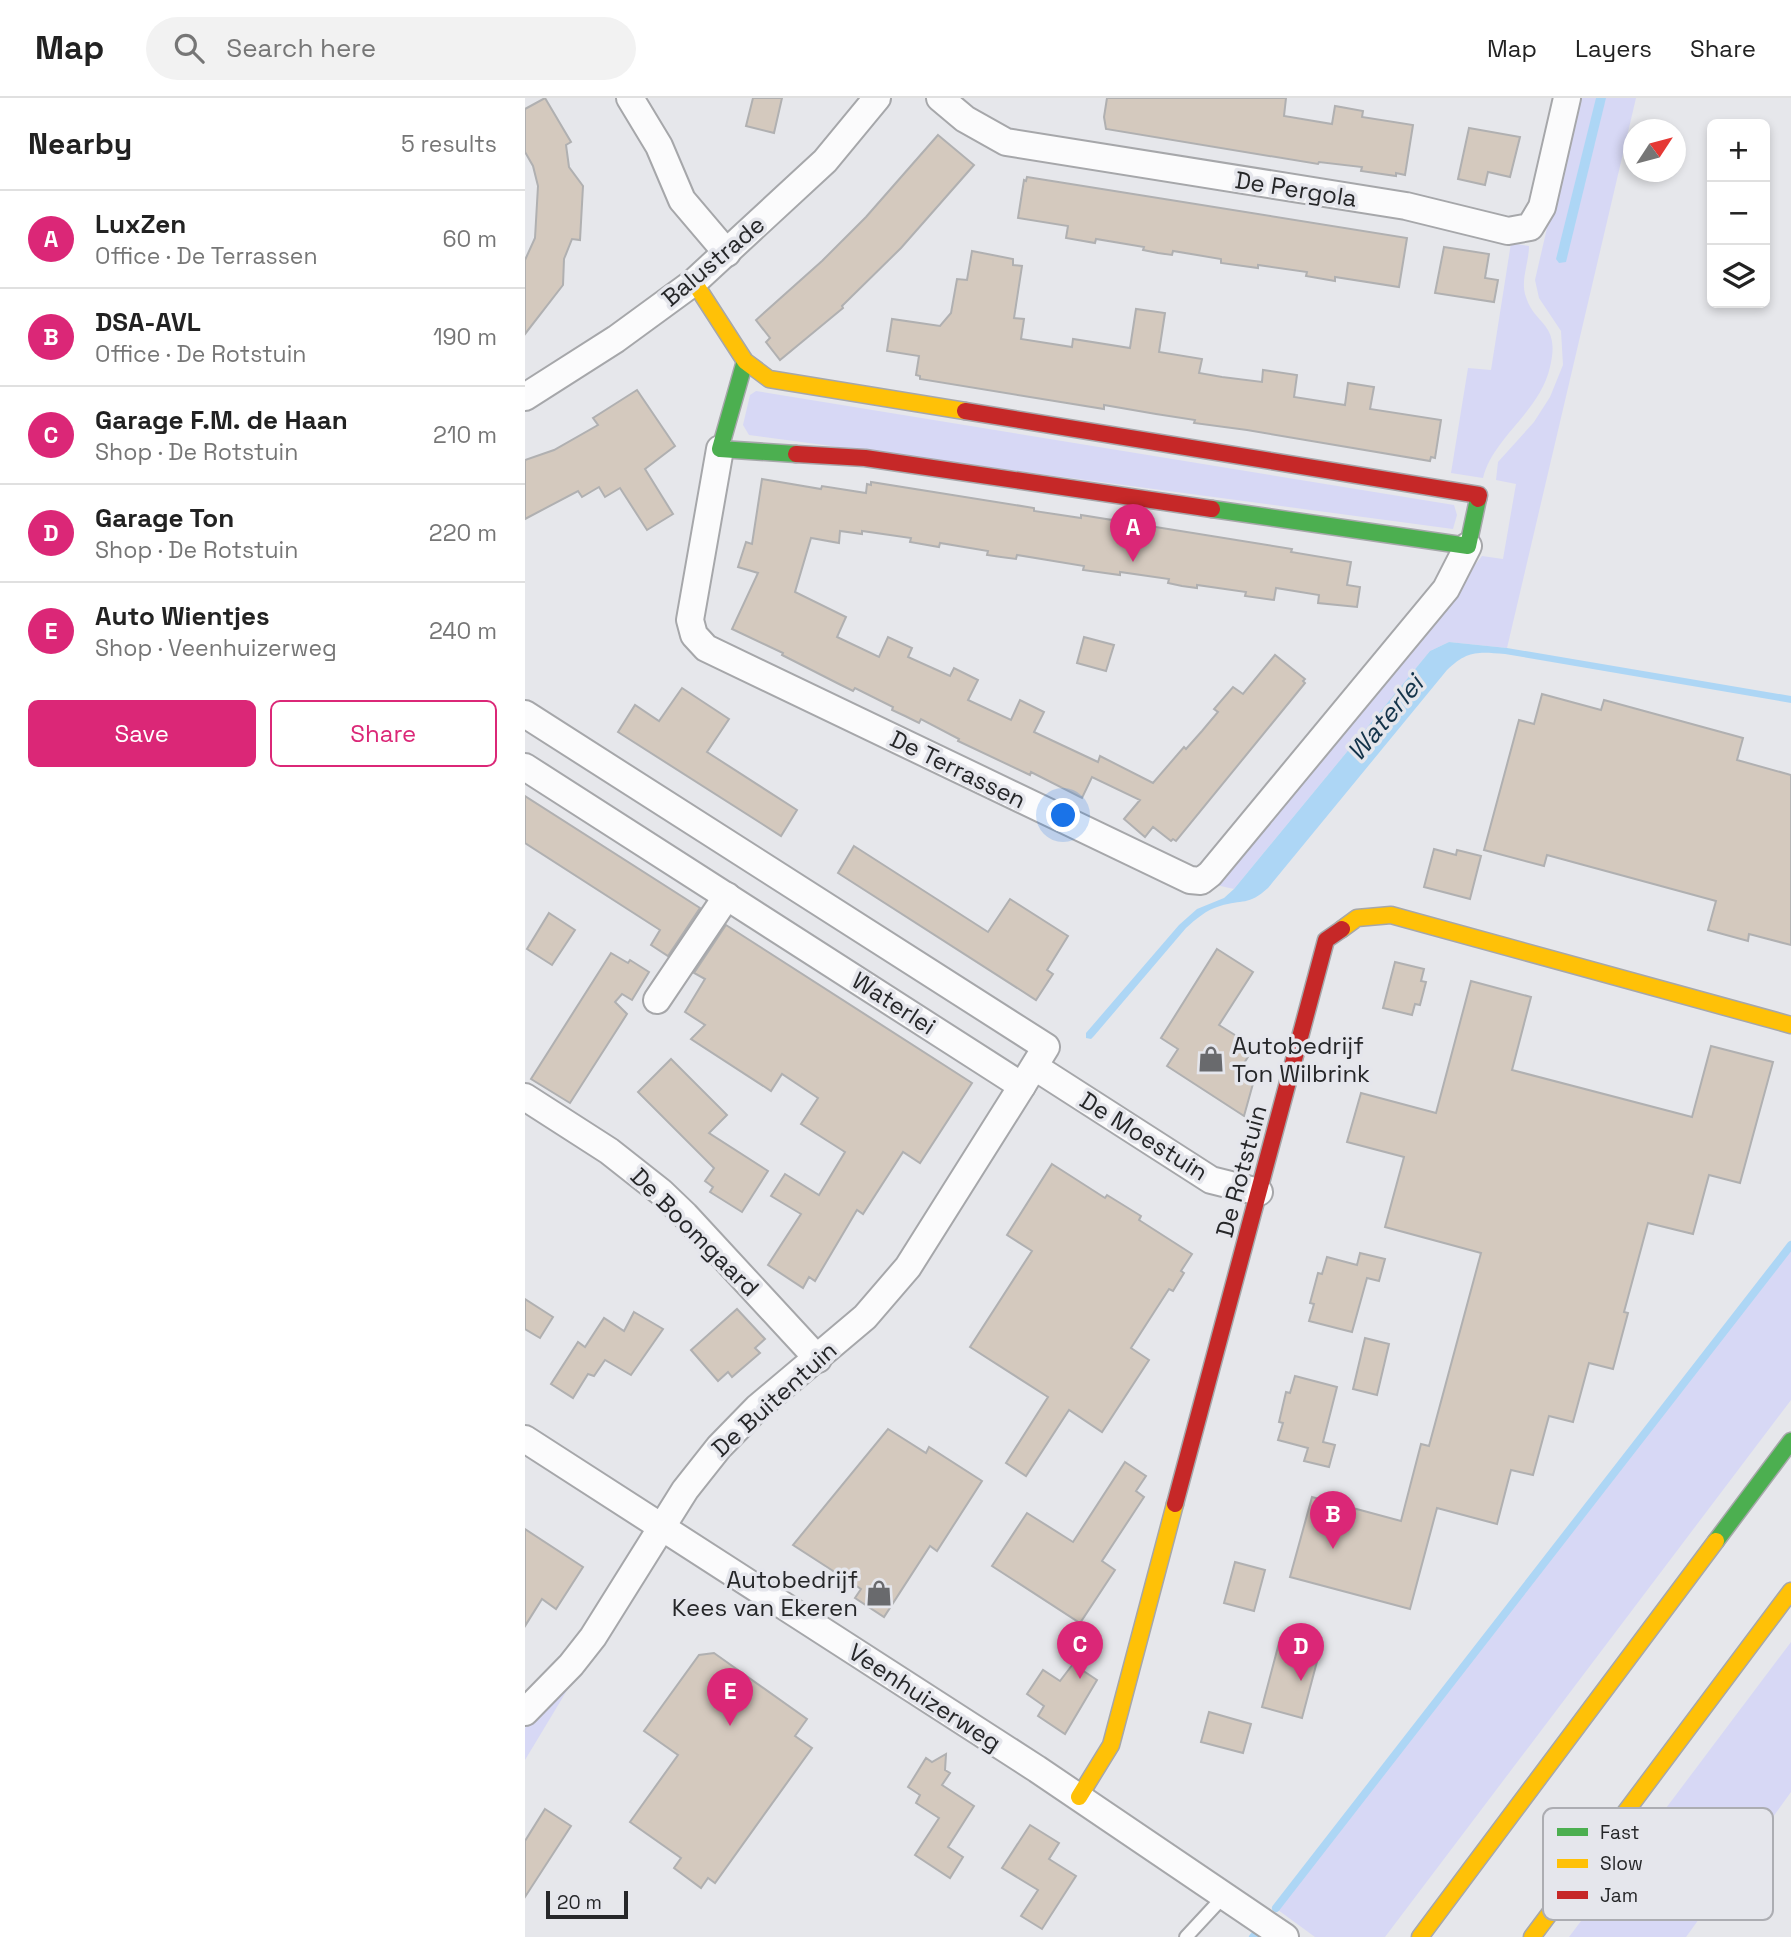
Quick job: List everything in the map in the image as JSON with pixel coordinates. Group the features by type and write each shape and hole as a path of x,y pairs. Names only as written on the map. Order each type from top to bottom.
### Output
{"main road":[{"name":"De Terrassen","path":"694,282 745,361 769,379 1479,495 1468,547"},
{"name":"De Terrassen","path":"720,449 745,361"},
{"path":"720,449 865,458 1468,547"},
{"name":"De Rotstuin","path":"1079,1797 1111,1745 1326,940 1357,918 1391,915 1791,1025"},
{"path":"1420,1937 1791,1441"},
{"path":"1629,1808 1791,1591"},
{"path":"1532,1937 1545,1920"}],"street":[{"path":"631,98 659,146 682,200 727,253"},
{"name":"Balustrade","path":"525,397 616,339 694,282 825,161 877,98"},
{"name":"De Pergola","path":"940,98 965,119 1006,142 1406,206 1509,231 1530,227 1542,207 1566,98"},
{"name":"De Terrassen","path":"720,449 690,620 694,635 706,648 1190,880 1201,881 1210,874 1446,589 1468,547"},
{"name":"Waterlei","path":"525,713 1046,1047 1028,1076 727,896 525,767"},
{"path":"657,1000 727,896"},
{"name":"De Moestuin","path":"1028,1076 1210,1180 1259,1192"},
{"name":"De Buitentuin","path":"525,1712 571,1665 593,1637 660,1526 730,1434 763,1402 818,1359 865,1317 908,1268 1028,1076"},
{"name":"De Boomgaard","path":"525,1097 609,1151 661,1192 818,1359"},
{"name":"Veenhuizerweg","path":"525,1438 1079,1797 1285,1937"}],"lane":[{"path":"1186,1937 1225,1894"}],"shaded area":[{"path":"1577,98 1636,98 1631,119 1623,119 1623,153 1507,648 1449,642 1430,651 1234,889 1207,883 1482,556 1503,559 1516,484 1496,480 1498,462 1534,422 1550,397 1563,365 1561,331 1539,298 1535,280"},
{"path":"1511,243 1529,246 1525,294 1534,313 1549,332 1552,341 1550,367 1537,398 1496,450 1483,478 1451,473 1468,368 1491,370"},
{"path":"756,391 1454,505 1457,515 1453,529 749,435 743,425 750,395"},
{"path":"1791,1245 1791,1400 1385,1937 1315,1937 1278,1910"},
{"path":"1791,1642 1791,1792 1773,1817 1773,1808 1666,1808"},
{"path":"575,1677 525,1760 525,1728"},
{"path":"1582,1920 1698,1920 1686,1937 1569,1937"}],"water":[{"path":"1596,98 1606,98 1566,262 1559,263 1556,259"},
{"path":"1449,642 1507,648 1791,696 1791,703 1505,654 1480,653 1467,656 1447,670 1268,888 1250,900 1215,908 1194,921 1094,1036 1091,1039 1086,1038 1086,1033 1179,925 1197,909 1224,898 1234,889 1430,651"}],"building":[{"path":"545,98 571,142 566,145 569,167 583,186 580,240 572,239 564,259 563,285 525,334 525,260 535,238 538,186 533,166 525,152 525,109"},
{"path":"753,98 782,98 774,133 746,126"},
{"path":"1107,98 1286,98 1284,116 1332,124 1335,106 1363,111 1362,117 1413,125 1405,175 1361,171 1362,167 1318,164 1106,129 1104,117"},
{"path":"1469,128 1520,137 1510,177 1488,172 1485,185 1458,179"},
{"path":"938,135 974,165 901,248 842,306 843,308 780,360 766,342 770,338 756,320 866,217"},
{"path":"1027,177 1407,238 1399,287 1335,277 1335,281 1306,276 1307,272 1221,263 1221,259 1173,251 1172,255 1158,253 1143,250 1144,247 1096,239 1095,243 1066,238 1068,226 1018,218 1024,180 1026,181"},
{"path":"1444,247 1489,254 1485,278 1498,280 1494,302 1435,293"},
{"path":"972,251 1013,259 1013,265 1022,266 1014,318 1024,319 1021,339 1072,347 1073,339 1130,348 1136,309 1165,313 1159,352 1202,359 1199,373 1222,377 1262,382 1263,370 1297,375 1294,397 1345,405 1348,383 1374,387 1370,409 1441,420 1435,458 1431,457 1430,461 1194,423 1195,420 1104,405 1104,409 920,379 920,376 916,375 919,356 887,351 892,319 940,326 951,313 957,279 967,280"},
{"path":"637,390 675,446 645,469 673,514 647,530 620,488 605,497 599,487 582,497 578,491 525,519 525,460 554,450 598,425 593,418"},
{"path":"762,479 866,493 867,484 871,485 871,482 1034,508 1034,511 1081,518 1081,515 1292,549 1291,552 1351,562 1347,585 1360,587 1357,607 1318,603 1319,595 1276,588 1274,600 1245,596 1246,592 1197,585 1197,588 1182,586 1168,583 1169,579 1083,570 1084,566 1017,555 1016,559 987,555 988,551 940,543 939,547 910,542 911,538 862,531 862,534 840,531 839,543 811,538 795,592 846,617 837,637 879,657 888,637 912,648 908,657 950,676 954,668 978,680 968,700 1011,720 1020,700 1044,712 1034,732 1098,762 1100,756 1153,783 1218,712 1214,709 1233,687 1243,694 1275,655 1305,679 1305,683 1176,841 1171,841 1153,827 1145,837 1124,819 1140,800 1092,777 1082,798 1031,772 1030,775 958,741 959,739 921,719 919,723 892,710 893,707 855,688 853,691 732,629 758,573 738,567 746,542 752,544"},
{"path":"1084,637 1114,645 1106,671 1077,663"},
{"path":"682,688 729,719 707,752 797,810 781,836 618,732 635,705 659,721"},
{"path":"1542,694 1601,710 1604,700 1743,738 1737,760 1791,775 1791,945 1749,934 1748,941 1708,930 1716,901 1547,855 1544,866 1484,850 1519,720 1534,724"},
{"path":"525,796 700,908 668,956 651,945 660,930 525,843"},
{"path":"854,846 988,932 1010,899 1068,936 1047,970 1053,974 1036,1000 838,873"},
{"path":"1434,849 1456,855 1457,850 1481,856 1470,899 1424,887"},
{"path":"549,913 575,930 552,965 527,949"},
{"path":"726,925 972,1083 920,1163 903,1152 863,1214 857,1210 815,1281 809,1277 803,1288 768,1265 801,1214 771,1196 785,1174 819,1195 845,1152 801,1124 818,1098 782,1074 771,1091 691,1039 705,1025 685,1012 705,979 694,973"},
{"path":"1217,949 1253,972 1219,1025 1254,1047 1243,1065 1256,1073 1244,1116 1167,1066 1178,1049 1161,1038"},
{"path":"611,953 628,963 630,960 649,972 632,1000 622,994 615,1002 627,1014 570,1103 531,1079"},
{"path":"1395,962 1424,969 1421,981 1426,982 1420,1005 1415,1004 1412,1015 1383,1008"},
{"path":"1471,981 1531,997 1512,1070 1692,1117 1711,1046 1773,1062 1740,1183 1709,1175 1693,1234 1648,1223 1624,1312 1628,1313 1613,1369 1589,1363 1573,1422 1549,1416 1533,1475 1511,1470 1497,1524 1437,1508 1410,1609 1290,1577 1312,1497 1401,1521 1421,1444 1429,1446 1481,1253 1385,1227 1404,1157 1347,1142 1361,1093 1436,1113"},
{"path":"671,1059 727,1115 709,1133 768,1171 742,1212 710,1192 713,1187 705,1181 714,1168 638,1092"},
{"path":"1052,1164 1105,1198 1107,1195 1141,1216 1139,1220 1192,1254 1173,1291 1169,1289 1131,1348 1149,1360 1102,1432 1069,1410 1026,1476 1006,1463 1048,1397 970,1347 1032,1251 1007,1235"},
{"path":"1360,1253 1385,1259 1379,1281 1367,1278 1352,1332 1309,1321 1314,1304 1310,1303 1318,1273 1322,1274 1327,1257 1357,1265"},
{"path":"525,1299 553,1317 540,1338 525,1329"},
{"path":"737,1309 765,1339 755,1348 760,1353 732,1377 728,1372 718,1381 691,1350"},
{"path":"634,1312 663,1329 631,1375 605,1360 594,1376 588,1374 573,1398 551,1384 578,1342 585,1347 604,1318 624,1331"},
{"path":"1365,1338 1389,1344 1377,1395 1353,1389"},
{"path":"1295,1376 1337,1387 1323,1442 1335,1445 1329,1467 1304,1461 1308,1448 1278,1440 1283,1423 1279,1422 1286,1392 1290,1393"},
{"path":"888,1429 926,1453 929,1447 982,1481 937,1551 930,1546 884,1617 855,1598 861,1589 793,1545"},
{"path":"1125,1462 1146,1476 1136,1491 1144,1497 1102,1561 1115,1570 1080,1623 992,1566 1027,1513 1073,1542"},
{"path":"525,1529 583,1567 556,1609 542,1599 525,1626"},
{"path":"1235,1562 1265,1570 1254,1611 1224,1603"},
{"path":"1279,1643 1319,1654 1302,1718 1262,1707"},
{"path":"714,1653 807,1719 795,1736 812,1748 715,1883 708,1878 701,1888 674,1868 681,1858 630,1822 678,1755 644,1731 699,1655"},
{"path":"1073,1664 1097,1680 1065,1734 1038,1716 1044,1706 1027,1694 1043,1670 1060,1681"},
{"path":"1209,1712 1251,1724 1243,1753 1201,1742"},
{"path":"946,1754 945,1770 950,1773 942,1785 974,1806 948,1847 963,1857 950,1878 915,1855 939,1818 916,1803 920,1795 908,1787 926,1758 932,1762"},
{"path":"545,1809 571,1826 525,1897 525,1841"},
{"path":"1030,1825 1059,1843 1049,1859 1076,1876 1042,1929 1021,1916 1038,1890 1002,1868"}],"waterway":[{"path":"1276,1908 1791,1245"},
{"path":"1253,1937 1256,1934"}],"traffic: fast":[{"path":"745,361 720,449 796,454"},
{"path":"1212,509 1468,546 1478,499"},
{"path":"1716,1541 1791,1441"}],"traffic: slow":[{"path":"694,282 745,361 769,379 965,411"},
{"path":"1342,929 1357,918 1391,915 1791,1025"},
{"path":"1079,1797 1111,1745 1175,1504"},
{"path":"1420,1937 1716,1541"},
{"path":"1629,1808 1791,1591"},
{"path":"1532,1937 1545,1920"}],"traffic: jam":[{"path":"965,411 1479,495 1478,499"},
{"path":"796,454 865,458 1212,509"},
{"path":"1175,1504 1326,940 1342,929"}],"place":[{"name":"LuxZen","path":"1133,562"},
{"name":"Autobedrijf Ton Wilbrink","path":"1211,1059"},
{"name":"DSA-AVL","path":"1333,1549"},
{"name":"Autobedrijf Kees van Ekeren","path":"879,1593"},
{"name":"Garage F.M. de Haan","path":"1080,1679"},
{"name":"Garage Ton","path":"1301,1681"},
{"name":"Auto Wientjes","path":"730,1726"}]}
